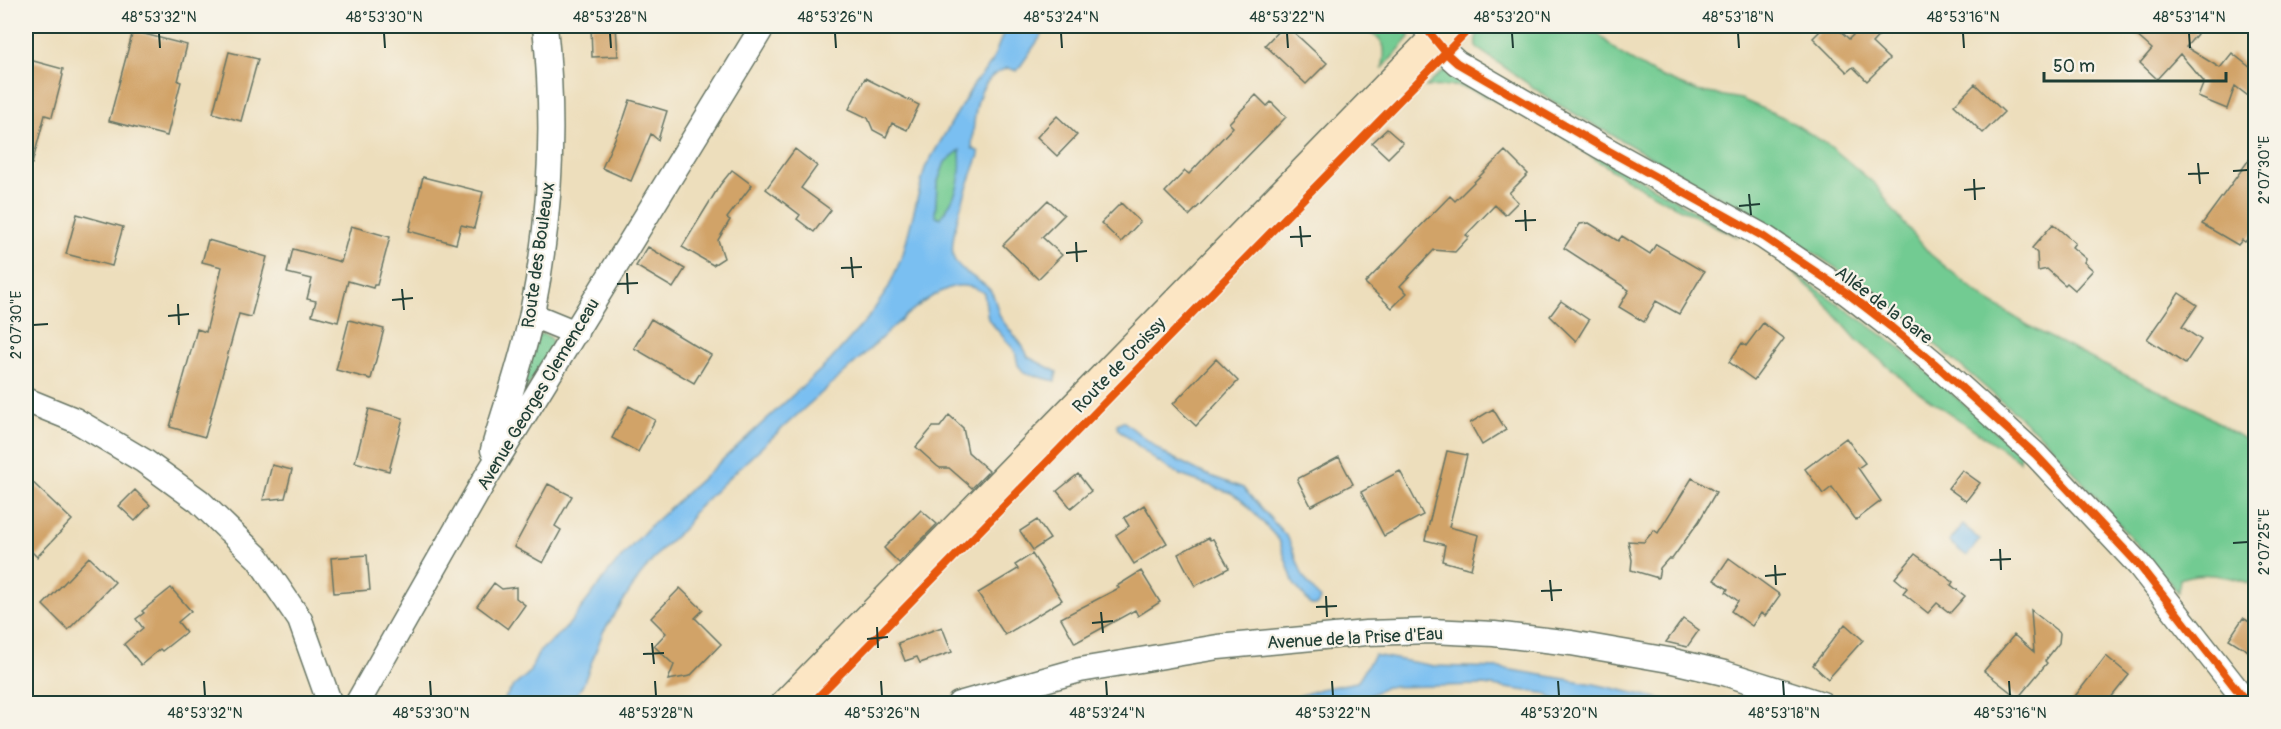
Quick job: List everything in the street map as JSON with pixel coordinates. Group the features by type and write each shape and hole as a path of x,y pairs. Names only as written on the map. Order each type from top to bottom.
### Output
{"main road":[{"name":"Route de Croissy","path":"788,704 1436,30"}],"street":[{"name":"Route des Bouleaux","path":"486,479 532,315 542,247 550,175 551,115 545,26"},
{"name":"Avenue Georges Clemenceau","path":"357,704 486,479 763,26"},
{"name":"Allée de la Gare","path":"1436,30 1457,63 1619,157 1764,237 1847,293 1891,327 2036,455 2139,565 2248,704"},
{"path":"532,315 576,333"},
{"path":"26,400 75,420 144,461 199,501 258,558 300,620 330,704"},
{"name":"Avenue de la Prise d'Eau","path":"959,704 1080,670 1207,649 1366,633 1431,632 1516,636 1669,660 1724,673 1822,704"}],"green space":[{"path":"1356,26 1405,26 1410,37 1382,69 1384,51 1381,41"},
{"path":"1486,26 1590,26 1619,53 1655,74 1697,91 1741,99 1785,118 1830,146 1876,185 1893,210 1930,254 1985,299 2034,329 2193,407 2255,446 2255,585 2208,574 2180,579 2178,592 2046,440 1947,354 1858,283 1786,234 1554,102 1477,48 1477,36"},
{"path":"1451,69 1522,112 1469,89 1455,86 1426,87 1443,71"},
{"path":"1546,124 1738,237 1639,186 1592,157"},
{"path":"960,150 961,168 957,194 940,218 935,216 937,184 945,162"},
{"path":"1785,266 1895,344 2020,453 2020,461 1914,389 1857,340 1817,294"},
{"path":"544,334 551,338 553,345 525,391 521,392 538,335"}],"water":[{"path":"1006,26 1048,26 1017,71 1008,68 997,73 988,80 982,90 975,112 972,148 979,152 979,155 960,209 953,240 953,252 958,266 990,290 1002,320 1020,342 1028,357 1057,372 1055,381 1024,373 1018,365 1015,351 988,319 984,293 972,287 954,286 936,294 900,320 693,513 686,526 660,551 639,577 603,632 583,685 571,703 501,703 513,687 529,673 539,652 567,627 611,569 648,528 829,362 868,318 888,289 903,254 925,168 974,84 992,62","holes":["960,150 958,186 940,218 935,215 937,184 945,162"]},
{"path":"1123,421 1165,454 1205,474 1243,488 1288,538 1303,576 1320,599 1317,605 1311,605 1294,584 1279,540 1241,499 1231,493 1180,475 1158,462 1118,429 1117,424"},
{"path":"1963,525 1980,539 1967,556 1949,542"},
{"path":"1374,655 1434,666 1499,668 1594,684 1679,703 1556,703 1548,694 1484,685 1386,687 1354,703 1278,703 1320,689 1357,682"}],"building":[{"path":"591,26 616,26 618,56 592,57"},
{"path":"1283,26 1287,26 1327,63 1306,84 1265,45"},
{"path":"1825,26 1835,26 1849,39 1862,26 1888,26 1872,43 1889,59 1867,81 1853,67 1847,72 1813,38"},
{"path":"2126,26 2188,26 2197,34 2186,47 2220,68 2232,53 2256,72 2256,102 2235,86 2227,109 2198,97 2204,82 2180,54 2157,79 2140,63 2152,49"},
{"path":"133,31 187,45 178,81 181,82 167,136 109,121"},
{"path":"229,52 258,59 241,121 213,113"},
{"path":"26,59 63,69 52,117 45,115 32,164 26,163"},
{"path":"865,78 919,105 907,130 892,123 886,137 873,130 868,118 849,109"},
{"path":"1975,84 2004,112 1983,133 1954,105"},
{"path":"1256,95 1267,106 1271,102 1286,117 1189,216 1165,192 1185,171 1189,174 1233,127 1229,123"},
{"path":"630,100 667,111 658,140 651,134 631,181 602,168"},
{"path":"1057,116 1077,135 1057,156 1037,137"},
{"path":"1387,129 1403,143 1388,158 1372,143"},
{"path":"795,149 817,166 801,188 831,210 814,232 797,219 800,215 766,189"},
{"path":"2256,150 2256,229 2245,242 2242,240 2238,245 2202,224"},
{"path":"1505,151 1528,174 1509,193 1518,202 1505,215 1495,205 1466,235 1469,237 1455,252 1434,250 1400,286 1407,293 1392,308 1365,283 1450,196 1455,201"},
{"path":"732,170 752,185 727,218 730,220 718,240 724,258 713,265 682,247 720,185"},
{"path":"423,177 483,192 474,228 461,225 456,244 409,231"},
{"path":"1048,200 1064,215 1042,237 1062,255 1038,279 1003,245"},
{"path":"1121,203 1140,222 1121,242 1101,223"},
{"path":"77,214 123,227 112,266 66,254"},
{"path":"1589,223 1618,241 1622,236 1650,254 1656,244 1704,272 1679,314 1656,301 1644,322 1619,307 1629,290 1564,248 1580,224"},
{"path":"2053,224 2075,243 2072,247 2086,259 2084,262 2093,270 2075,290 2067,283 2065,285 2047,269 2038,271 2037,253 2032,248"},
{"path":"351,226 390,237 377,285 373,288 348,281 338,322 312,315 316,301 307,299 312,279 287,273 293,249 341,262"},
{"path":"208,240 267,257 251,317 239,314 205,437 170,427 197,329 206,332 222,267 202,262"},
{"path":"648,247 685,269 673,288 636,266"},
{"path":"2179,293 2197,305 2182,327 2201,340 2185,364 2147,339"},
{"path":"1561,301 1589,320 1576,341 1550,316"},
{"path":"651,319 711,355 694,383 634,348"},
{"path":"349,320 384,329 371,379 336,370"},
{"path":"1763,323 1784,339 1754,380 1729,362 1742,343 1746,346"},
{"path":"1216,359 1238,381 1196,426 1173,404"},
{"path":"629,406 655,420 638,452 612,438"},
{"path":"369,409 403,418 389,471 355,462"},
{"path":"1493,409 1506,430 1482,445 1470,423"},
{"path":"949,415 963,428 968,452 989,471 972,488 949,468 937,466 916,447 933,427 940,427"},
{"path":"1846,438 1865,463 1858,468 1881,501 1856,520 1832,487 1823,494 1805,469"},
{"path":"1447,451 1467,455 1449,527 1479,535 1471,569 1442,561 1445,545 1425,540"},
{"path":"1339,457 1353,484 1311,506 1297,479"},
{"path":"272,465 292,470 285,498 263,500"},
{"path":"1962,470 1980,483 1966,501 1948,488"},
{"path":"1400,471 1423,515 1384,536 1361,492"},
{"path":"1078,474 1091,491 1071,508 1057,491"},
{"path":"26,476 72,520 37,557 26,546"},
{"path":"1692,478 1716,492 1699,521 1672,559 1668,559 1660,568 1658,578 1631,570 1632,560 1628,541 1644,542 1654,530 1658,533"},
{"path":"548,484 572,496 555,526 561,530 543,563 514,547"},
{"path":"135,490 150,505 135,521 119,506"},
{"path":"1144,505 1167,543 1134,564 1116,535 1129,526 1124,518"},
{"path":"921,510 937,524 899,563 884,548"},
{"path":"1037,520 1050,539 1033,550 1020,531"},
{"path":"1208,538 1213,539 1229,568 1195,586 1178,554"},
{"path":"1032,554 1062,600 1005,635 978,593 1018,569 1015,565"},
{"path":"1915,554 1953,582 1951,585 1965,596 1950,613 1937,603 1928,613 1903,593 1907,588 1895,578"},
{"path":"367,555 370,590 334,593 331,558"},
{"path":"89,557 115,582 68,630 43,605"},
{"path":"1729,558 1780,595 1765,616 1761,613 1752,626 1731,611 1738,601 1726,592 1728,589 1714,580"},
{"path":"1141,571 1160,602 1138,616 1135,610 1075,643 1061,618 1119,588 1117,586"},
{"path":"494,583 502,589 516,587 516,598 525,605 508,629 477,606"},
{"path":"171,588 191,611 178,622 186,632 141,665 124,644 143,628 136,619 144,613 142,611"},
{"path":"680,588 703,610 695,618 721,644 690,676 668,680 674,665 654,646 666,633 651,618"},
{"path":"2031,610 2060,633 2059,643 2045,661 2047,663 2018,698 1984,671 2014,635 2034,652"},
{"path":"2243,618 2256,626 2256,656 2229,639"},
{"path":"1683,619 1699,630 1687,647 1666,642"},
{"path":"1845,624 1863,640 1828,679 1813,665"},
{"path":"942,627 952,652 920,663 917,657 905,661 898,643"},
{"path":"2106,656 2129,675 2106,704 2069,704"}],"cycle path":[{"path":"1424,26 1457,63 1764,237 1847,293 1891,327 2036,455 2139,565 2248,704"},
{"path":"811,704 1472,26"}]}
